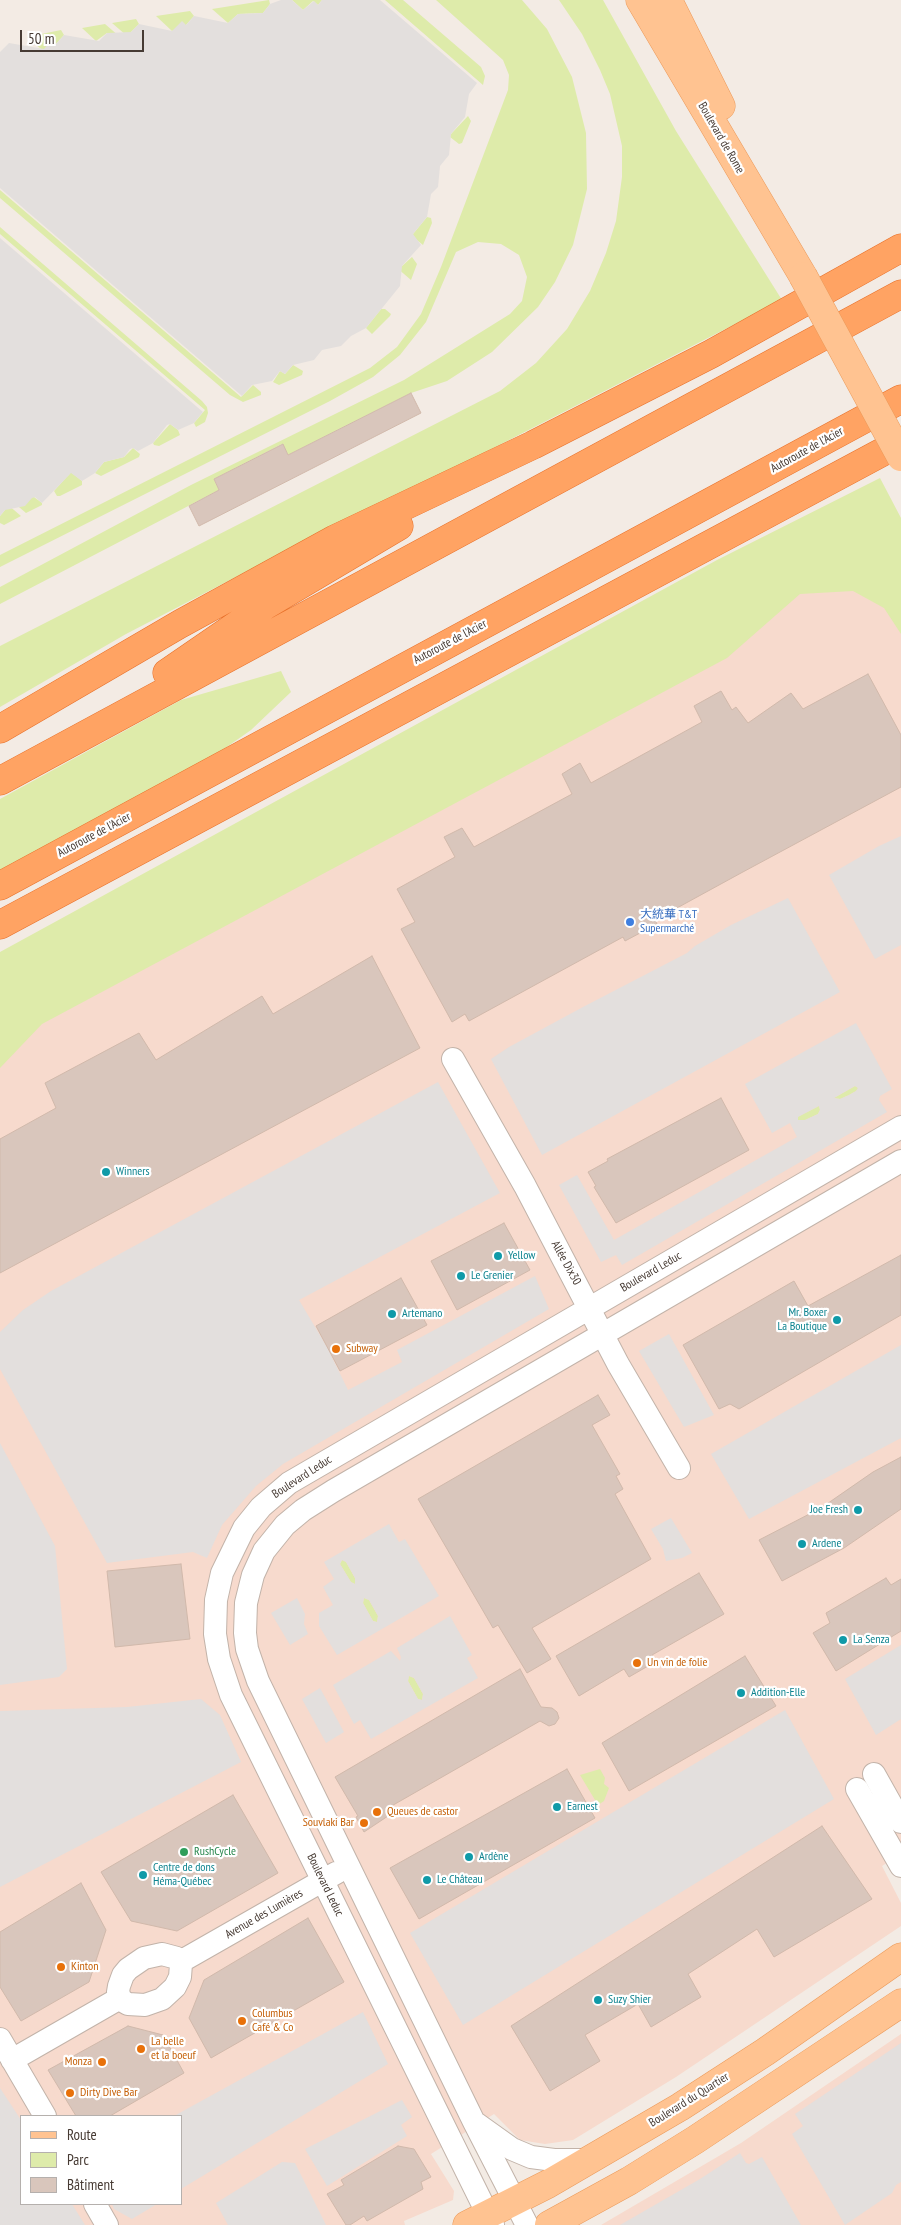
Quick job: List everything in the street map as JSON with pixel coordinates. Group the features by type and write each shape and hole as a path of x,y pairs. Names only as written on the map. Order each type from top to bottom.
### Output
{"highway":[{"path":"0,729 180,624 335,539 533,444 710,354 901,248"},
{"path":"0,781 901,294"},
{"name":"Autoroute de l'Acier","path":"0,886 901,399"},
{"path":"0,925 901,442"},
{"path":"47,755 266,605 533,444"}],"main road":[{"name":"Boulevard de Rome","path":"640,0 803,276 901,457"},
{"name":"Boulevard de Rome","path":"668,0 756,174 803,276"},
{"name":"Boulevard du Quartier","path":"482,2222 521,2213 591,2160 721,2081 901,1958"},
{"path":"549,2225 682,2148 901,2003"}],"street":[{"name":"Allée Dix30","path":"453,1059 525,1186 590,1307 618,1364 679,1468"},
{"name":"Boulevard Leduc","path":"482,2222 323,1880 239,1711 221,1666 216,1644 215,1612 218,1588 228,1557 252,1516 289,1483 901,1127"},
{"path":"521,2213 474,2122 268,1703 248,1654 244,1633 249,1588 259,1561 278,1533 303,1510 901,1161"},
{"path":"874,1774 901,1822"},
{"path":"857,1789 901,1866"},
{"name":"Avenue des Lumières","path":"180,1962 348,1866"},
{"path":"162,1954 174,1956 180,1962 181,1971 178,1982 162,1999 138,2006 128,2004 120,1998 118,1992 123,1975 144,1958 162,1954"},
{"path":"12,2060 120,1998"},
{"path":"0,2038 44,2115"},
{"path":"474,2122 512,2149 531,2157 554,2160 591,2160"},
{"path":"96,2205 107,2225"}],"shaded area":[{"path":"281,0 292,0 303,10 314,1 318,5 322,0 380,0 477,83 469,94 465,117 451,134 449,155 440,166 438,187 431,194 427,217 413,234 421,245 402,266 400,286 366,328 351,336 341,346 322,350 314,360 293,365 285,374 280,371 272,381 252,385 242,396 0,188 0,52 9,43 44,49 52,40 56,44 64,35 99,41 107,33 131,32 139,24 172,31 182,21 186,25 194,16 228,23 238,14 263,13 270,4"},
{"path":"0,238 203,412 194,423 178,430 170,424 167,425 153,443 138,451 133,448 130,449 124,457 104,462 95,473 82,481 71,473 42,503 35,497 25,506 5,510 0,516"},
{"path":"901,532 901,1854 882,1866 901,1903 901,1926 676,2077 573,2140 545,2144 520,2140 494,2114 431,2154 454,2191 453,2200 404,2221 405,2225 0,2225 0,981"},
{"path":"901,836 901,945 875,959 829,875 879,846"},
{"path":"788,898 840,992 542,1155 491,1059 509,1047 687,953 695,946 731,925"},
{"path":"856,1023 892,1089 880,1096 879,1100 887,1112 622,1265 616,1255 601,1262 559,1185 577,1175 614,1240 797,1137 790,1123 772,1133 745,1084","holes":["855,1086 858,1088 856,1091 840,1099 834,1098","819,1106 818,1114 805,1120 798,1120 798,1117"]},
{"path":"438,1082 500,1193 299,1300 327,1347 348,1390 402,1362 397,1350 535,1276 549,1309 283,1464 256,1486 222,1525 207,1558 193,1552 107,1563 0,1369 0,1332 23,1310 51,1291"},
{"path":"669,1334 714,1415 684,1427 639,1351"},
{"path":"901,1345 901,1438 749,1519 711,1454"},
{"path":"0,1443 55,1546 67,1669 59,1677 0,1685"},
{"path":"671,1518 692,1553 682,1558 666,1561 663,1549 651,1529"},
{"path":"389,1524 399,1542 405,1539 439,1596 337,1655 319,1626 319,1613 333,1605 323,1587 334,1579 324,1562","holes":["342,1560 346,1562 355,1578 355,1584 351,1582 340,1564","364,1598 369,1600 378,1616 377,1622 373,1621 363,1603"]},
{"path":"297,1598 305,1614 304,1624 308,1634 290,1645 271,1613"},
{"path":"450,1616 472,1655 467,1658 478,1678 371,1739 360,1720 354,1724 333,1685 391,1651 400,1661 401,1657 397,1648","holes":["409,1676 414,1678 423,1694 422,1700 418,1699 408,1681"]},
{"path":"901,1645 901,1719 876,1735 845,1679"},
{"path":"320,1688 344,1732 326,1743 302,1699"},
{"path":"201,1699 220,1715 241,1762 0,1887 0,1711 127,1707"},
{"path":"785,1710 834,1799 463,2025 410,1933"},
{"path":"363,2012 388,2064 182,2188 182,2115 176,2115"},
{"path":"901,2034 901,2225 601,2225 741,2143"},
{"path":"901,2043 901,2182 896,2185 892,2193 845,2225 792,2134 803,2126 795,2114"},
{"path":"0,2088 20,2118 20,2205 73,2205 85,2225 0,2225"},
{"path":"402,2100 412,2117 401,2125 407,2136 327,2186 305,2149"},
{"path":"740,2153 746,2163 749,2164 762,2157 801,2225 620,2225 700,2179"},
{"path":"282,2162 295,2163 326,2225 228,2225 216,2203"},
{"path":"112,2205 155,2205 132,2219 114,2209"}],"green space":[{"path":"269,0 270,4 263,13 238,14 228,23 212,9"},
{"path":"292,0 322,0 318,5 313,1 303,10"},
{"path":"385,0 403,0 481,67 485,76 483,85"},
{"path":"436,0 522,0 547,29 572,77 586,133 587,189 573,245 555,282 538,307 492,352 447,381 411,393 288,455 282,444 214,479 219,490 0,604 0,587 191,485 404,380 510,314 522,301 527,277 519,255 501,244 478,242 456,252 426,322 400,355 373,377 330,401 0,567 0,555 370,368 397,347 421,314 441,267 508,90 509,75 503,60"},
{"path":"559,0 603,0 676,131 782,300 435,478 338,524 126,634 0,707 0,646 500,391 536,363 567,329 590,291 606,253 616,221 622,177 622,146 610,94 600,70 582,34"},
{"path":"190,11 194,16 186,25 172,31 156,16"},
{"path":"136,19 139,24 131,32 236,130 112,23"},
{"path":"105,24 233,134 107,33 96,41 82,28"},
{"path":"61,30 64,35 56,44 52,40 45,49 41,49 27,37"},
{"path":"468,116 471,121 462,143 459,144 450,137"},
{"path":"240,133 402,266 412,257 417,264 411,280"},
{"path":"0,190 241,397 253,385 261,392 261,395 243,402 230,395 0,198"},
{"path":"427,217 431,218 432,223 423,245 413,237 413,234"},
{"path":"0,227 202,401 207,407 208,413 205,422 196,427 194,423 205,410 0,234"},
{"path":"381,309 385,309 391,314 372,334 366,328"},
{"path":"293,365 303,371 302,375 279,385 273,382 280,371 285,374"},
{"path":"170,424 178,430 180,435 159,446 154,445 153,443"},
{"path":"133,448 140,454 139,457 101,476 95,473 104,462 124,457"},
{"path":"71,472 82,481 82,485 57,496 54,491"},
{"path":"880,478 901,518 901,634 884,608 853,591 800,594 727,658 42,1024 0,1068 0,952 717,560"},
{"path":"0,485 34,497 42,505 26,513 0,491"},
{"path":"0,498 21,516 4,525 0,523 0,516 5,510"},
{"path":"281,671 291,692 251,730 201,765 0,872 0,799 181,700"},
{"path":"855,1086 858,1088 856,1091 849,1095 840,1099 834,1098"},
{"path":"819,1106 818,1114 805,1120 798,1120 797,1117"},
{"path":"342,1560 346,1562 356,1580 355,1584 351,1582 340,1564"},
{"path":"364,1598 369,1600 378,1616 377,1622 373,1621 363,1603"},
{"path":"409,1676 414,1678 423,1694 422,1700 418,1699 408,1681"},
{"path":"600,1769 605,1778 604,1784 609,1788 604,1801 598,1805 580,1775"}],"building":[{"path":"411,393 421,413 199,526 189,506 219,490 214,479 283,444 288,455"},
{"path":"868,674 901,735 901,787 655,920 657,924 625,941 623,937 469,1021 465,1014 452,1022 401,929 415,922 397,889 455,857 444,837 462,828 474,847 572,794 562,774 580,763 591,783 702,722 694,706 721,691 732,710 736,707 748,723 791,693 803,709"},
{"path":"372,956 420,1048 0,1273 0,1139 56,1108 45,1083 139,1033 156,1060 262,996 273,1014"},
{"path":"721,1098 749,1150 616,1223 594,1187 596,1186 588,1172 608,1161 607,1159"},
{"path":"504,1223 530,1270 457,1310 431,1261"},
{"path":"901,1255 901,1315 739,1409 730,1404 719,1409 683,1345 794,1281 808,1306"},
{"path":"401,1278 427,1325 340,1371 316,1326"},
{"path":"598,1395 610,1415 592,1425 620,1474 616,1476 623,1489 615,1494 651,1559 532,1628 551,1659 527,1673 498,1625 493,1628 418,1499"},
{"path":"901,1457 901,1509 844,1548 782,1581 759,1540 821,1508 873,1472"},
{"path":"181,1564 190,1639 115,1647 107,1571"},
{"path":"699,1573 724,1614 652,1655 655,1662 629,1677 624,1669 579,1696 556,1656"},
{"path":"886,1578 891,1585 901,1579 901,1631 836,1671 813,1633 830,1623 826,1613"},
{"path":"745,1656 776,1706 629,1791 602,1743"},
{"path":"520,1669 541,1707 552,1708 557,1712 559,1718 555,1724 549,1726 540,1721 388,1808 391,1814 364,1832 356,1817 358,1816 335,1777"},
{"path":"567,1769 595,1818 419,1919 390,1868"},
{"path":"233,1795 278,1873 177,1931 131,1921 101,1872"},
{"path":"822,1826 872,1899 774,1957 757,1929 688,1974 701,1997 651,2027 638,2004 585,2035 600,2061 550,2091 511,2026"},
{"path":"81,1883 106,1930 89,1982 21,2021 0,1987 0,1932"},
{"path":"308,1918 344,1982 211,2058 189,2018 204,1980"},
{"path":"128,2026 163,2035 184,2073 112,2115 75,2115 48,2070"},
{"path":"398,2146 414,2149 431,2177 421,2182 423,2189 367,2221 364,2216 350,2225 346,2225 327,2194 344,2185 341,2180"}],"place":[{"name":"大統華 T&T Supermarché","path":"630,922"},
{"name":"Winners","path":"106,1172"},
{"name":"Yellow","path":"498,1256"},
{"name":"Le Grenier","path":"461,1276"},
{"name":"Artemano","path":"392,1314"},
{"name":"Mr. Boxer La Boutique","path":"837,1320"},
{"name":"Subway","path":"336,1349"},
{"name":"Joe Fresh","path":"858,1510"},
{"name":"Ardene","path":"802,1544"},
{"name":"La Senza","path":"843,1640"},
{"name":"Un vin de folie","path":"637,1663"},
{"name":"Addition-Elle","path":"741,1693"},
{"name":"Earnest","path":"557,1807"},
{"name":"Queues de castor","path":"377,1812"},
{"name":"Souvlaki Bar","path":"364,1823"},
{"name":"RushCycle","path":"184,1852"},
{"name":"Ardène","path":"469,1857"},
{"name":"Centre de dons Héma-Québec","path":"143,1875"},
{"name":"Le Château","path":"427,1880"},
{"name":"Kinton","path":"61,1967"},
{"name":"Suzy Shier","path":"598,2000"},
{"name":"Columbus Café & Co","path":"242,2021"},
{"name":"La belle et la boeuf","path":"141,2049"},
{"name":"Monza","path":"102,2062"},
{"name":"Dirty Dive Bar","path":"70,2093"}]}
